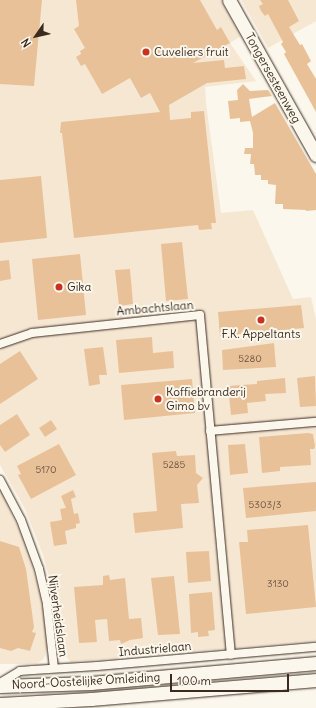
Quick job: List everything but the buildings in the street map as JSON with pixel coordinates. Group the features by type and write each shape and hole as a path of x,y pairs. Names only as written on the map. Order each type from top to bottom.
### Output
{"main road":[{"name":"Tongersesteenweg","path":"229,0 316,155"},
{"name":"Noord-Oostelijke Omleiding","path":"0,685 91,683 316,664"},
{"name":"Noord-Oostelijke Omleiding","path":"0,704 91,699 316,680"}],"street":[{"name":"Ambachtslaan","path":"0,344 32,333 200,315 231,655"},
{"path":"210,431 316,422"},
{"name":"Nijverheidslaan","path":"0,480 21,520 39,569 47,605 54,668"},
{"name":"Industrielaan","path":"0,685 20,671 97,666 316,647"}],"shaded area":[{"path":"0,0 221,0 241,36 230,43 256,81 205,87 206,103 221,213 253,210 293,299 311,297 316,319 316,641 71,662 62,652 53,591 43,555 25,509 0,465"},
{"path":"241,0 316,0 316,21 268,48"},
{"path":"0,489 27,546 42,602 48,648 43,660 35,664 0,664"}],"place":[{"name":"Cuveliers fruit","path":"146,52"},
{"name":"Gika","path":"59,287"},
{"name":"F.K. Appeltants","path":"261,320"},
{"name":"Koffiebranderij Gimo bv","path":"158,399"}]}
